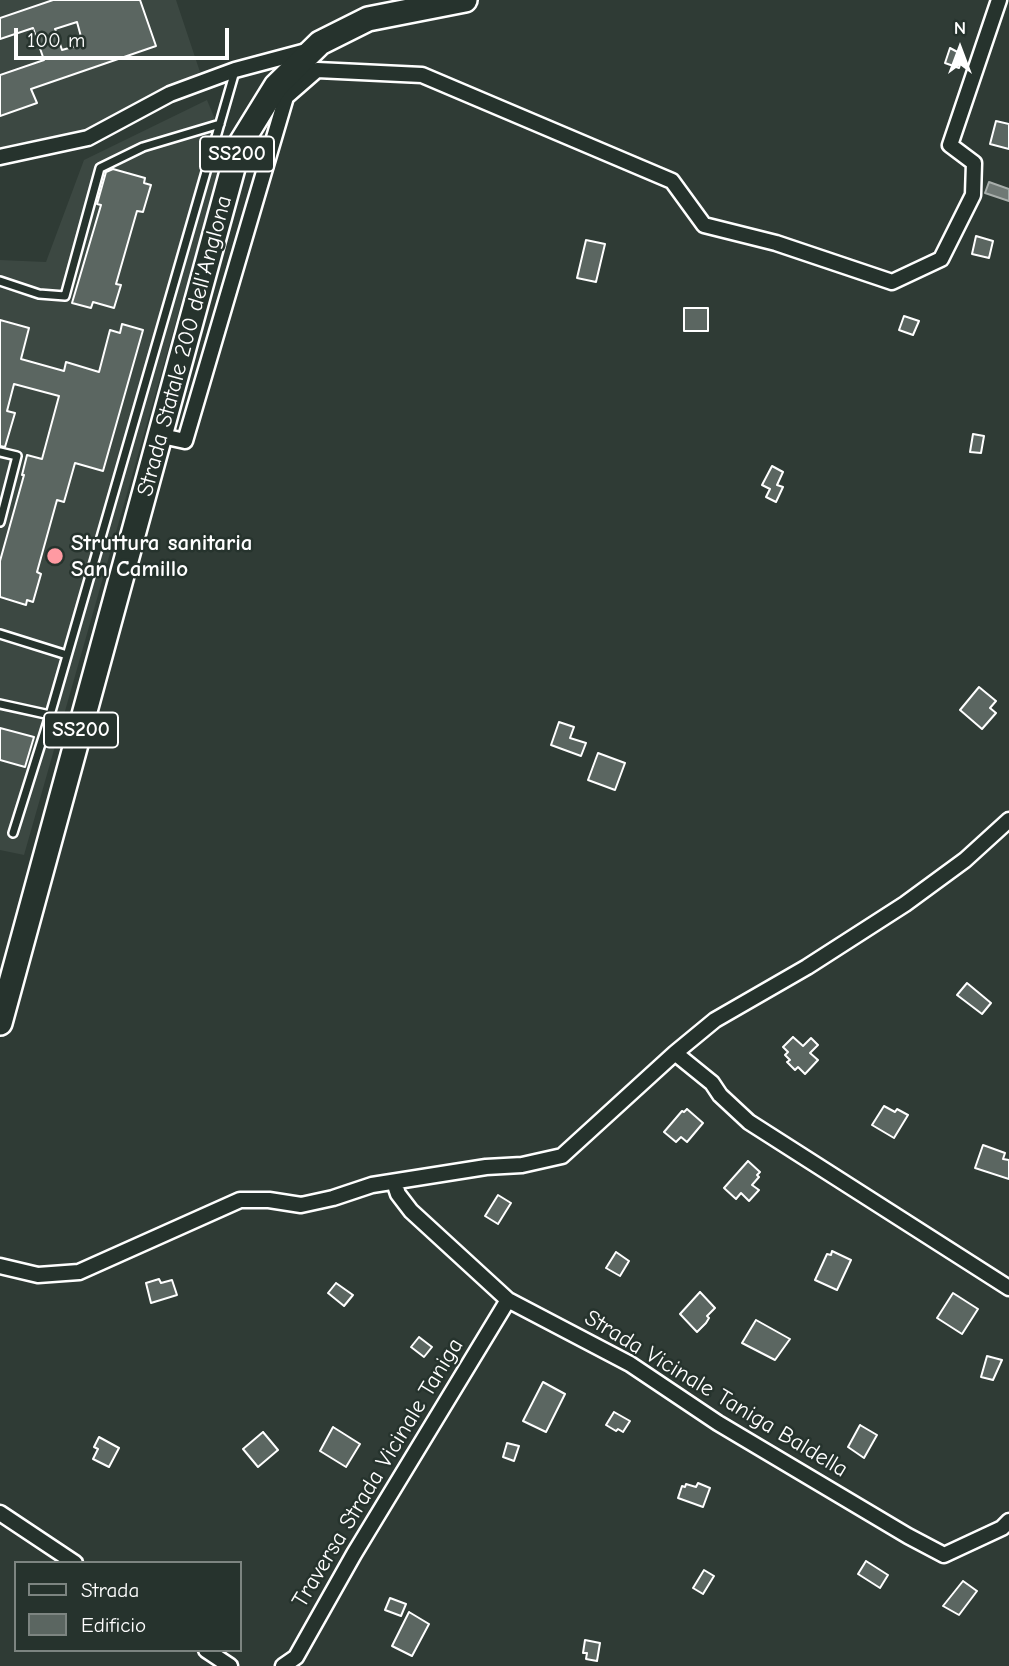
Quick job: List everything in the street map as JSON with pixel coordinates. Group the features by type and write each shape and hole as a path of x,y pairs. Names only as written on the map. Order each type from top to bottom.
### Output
{"main road":[{"name":"Strada Statale 200 dell'Anglona","path":"0,1023 239,146 276,86 320,43 368,19 465,0"}],"street":[{"path":"162,436 185,441 286,97 317,70 422,75 672,181 704,225 776,243 892,282 941,259 972,195 974,163 950,145 999,0"},
{"path":"0,157 88,138 170,94 235,70 314,49"},
{"path":"0,1266 38,1275 79,1272 240,1200 269,1200 301,1205 372,1185 486,1167 522,1166 562,1156 715,1020 807,967 905,904 965,860 1009,820"},
{"path":"675,1053 712,1083 720,1095 749,1122 1009,1288"},
{"name":"Strada Vicinale Taniga Baldella","path":"394,1181 398,1194 411,1211 509,1300 630,1364 718,1423 908,1536 944,1555 1002,1528 1009,1521"},
{"name":"Traversa Strada Vicinale Taniga","path":"283,1666 296,1657 354,1554 509,1300"},
{"path":"0,1513 72,1561"},
{"path":"209,1652 230,1666"}],"lane":[{"path":"13,833 50,715 235,70"},
{"path":"0,281 39,294 65,296 100,168 143,147 220,124"},
{"path":"0,452 17,456 0,522"},
{"path":"0,634 67,655"},
{"path":"0,704 50,715"}],"shaded area":[{"path":"0,0 176,0 200,72 75,134 0,151"},
{"name":"Struttura sanitaria San Camillo","path":"207,100 226,146 24,855 0,850 0,260 46,262 84,160"},
{"path":"989,182 1009,189 1009,201 985,193"}],"building":[{"path":"53,0 140,0 156,46 31,89 37,103 0,116 0,75 44,60 33,28 0,39 0,18","holes":["77,22 83,44 62,50 55,29"]},
{"path":"950,48 963,55 959,68 945,63"},
{"path":"996,121 1009,124 1009,149 990,144"},
{"path":"113,169 145,178 144,183 151,185 143,212 137,211 116,284 121,285 114,308 93,302 91,308 72,303 101,205 97,204 106,172"},
{"path":"976,236 993,241 989,258 972,254"},
{"path":"586,240 605,244 596,282 577,278"},
{"path":"684,308 708,308 708,331 684,331"},
{"path":"904,316 919,321 913,335 899,330"},
{"path":"0,320 29,328 21,359 64,371 66,362 99,372 110,330 120,333 122,324 143,330 103,471 75,463 64,502 57,500 37,572 41,574 33,602 27,600 26,605 0,597 0,561 27,455 42,459 59,396 14,384 7,411 15,413 5,447 0,446"},
{"path":"973,434 984,436 981,453 970,452"},
{"path":"772,466 783,472 777,485 783,487 776,502 766,497 770,489 762,485"},
{"path":"979,687 996,701 990,708 996,713 982,729 960,710"},
{"path":"559,722 574,727 570,738 586,743 581,756 551,745"},
{"path":"0,728 34,737 25,767 0,760"},
{"path":"598,753 625,763 615,790 588,780"},
{"path":"967,983 991,1003 982,1014 957,995"},
{"path":"793,1037 803,1046 811,1038 818,1045 810,1053 818,1060 805,1074 798,1067 795,1070 787,1062 790,1060 785,1055 788,1052 783,1047"},
{"path":"884,1106 908,1115 894,1138 872,1125"},
{"path":"687,1109 703,1123 687,1142 681,1137 676,1142 664,1132 682,1111"},
{"path":"983,1145 1005,1153 1003,1159 1009,1160 1009,1179 975,1168"},
{"path":"748,1161 760,1172 752,1185 759,1190 749,1201 741,1193 736,1199 724,1188"},
{"path":"498,1195 511,1203 498,1224 485,1216"},
{"path":"832,1251 851,1260 837,1290 815,1280 827,1254 831,1255"},
{"path":"616,1252 629,1261 620,1276 606,1268"},
{"path":"159,1279 161,1283 172,1280 177,1295 151,1303 146,1283"},
{"path":"336,1283 353,1295 344,1306 328,1293"},
{"path":"700,1292 715,1308 697,1332 680,1314"},
{"path":"953,1293 978,1309 962,1334 937,1318"},
{"path":"756,1320 790,1339 775,1360 742,1343"},
{"path":"419,1337 432,1347 424,1357 411,1347"},
{"path":"987,1356 1002,1360 993,1380 981,1377"},
{"path":"543,1382 565,1394 546,1432 523,1421"},
{"path":"614,1412 630,1421 623,1432 606,1425"},
{"path":"860,1425 877,1435 864,1458 848,1447"},
{"path":"333,1427 360,1444 346,1467 320,1451"},
{"path":"263,1432 278,1450 258,1467 243,1449"},
{"path":"99,1437 119,1448 109,1467 93,1459 98,1449 94,1447"},
{"path":"507,1443 519,1446 514,1461 503,1457"},
{"path":"698,1483 710,1488 703,1507 678,1498 682,1486 685,1487 686,1484 696,1487"},
{"path":"866,1561 888,1575 880,1588 858,1574"},
{"path":"704,1570 714,1576 703,1594 693,1588"},
{"path":"963,1581 977,1591 959,1615 943,1606"},
{"path":"390,1598 406,1604 401,1616 385,1610"},
{"path":"409,1612 429,1624 412,1656 392,1646"},
{"path":"585,1640 600,1643 597,1661 586,1659 587,1653 583,1653"}],"place":[{"name":"Struttura sanitaria San Camillo","path":"55,556"}]}
